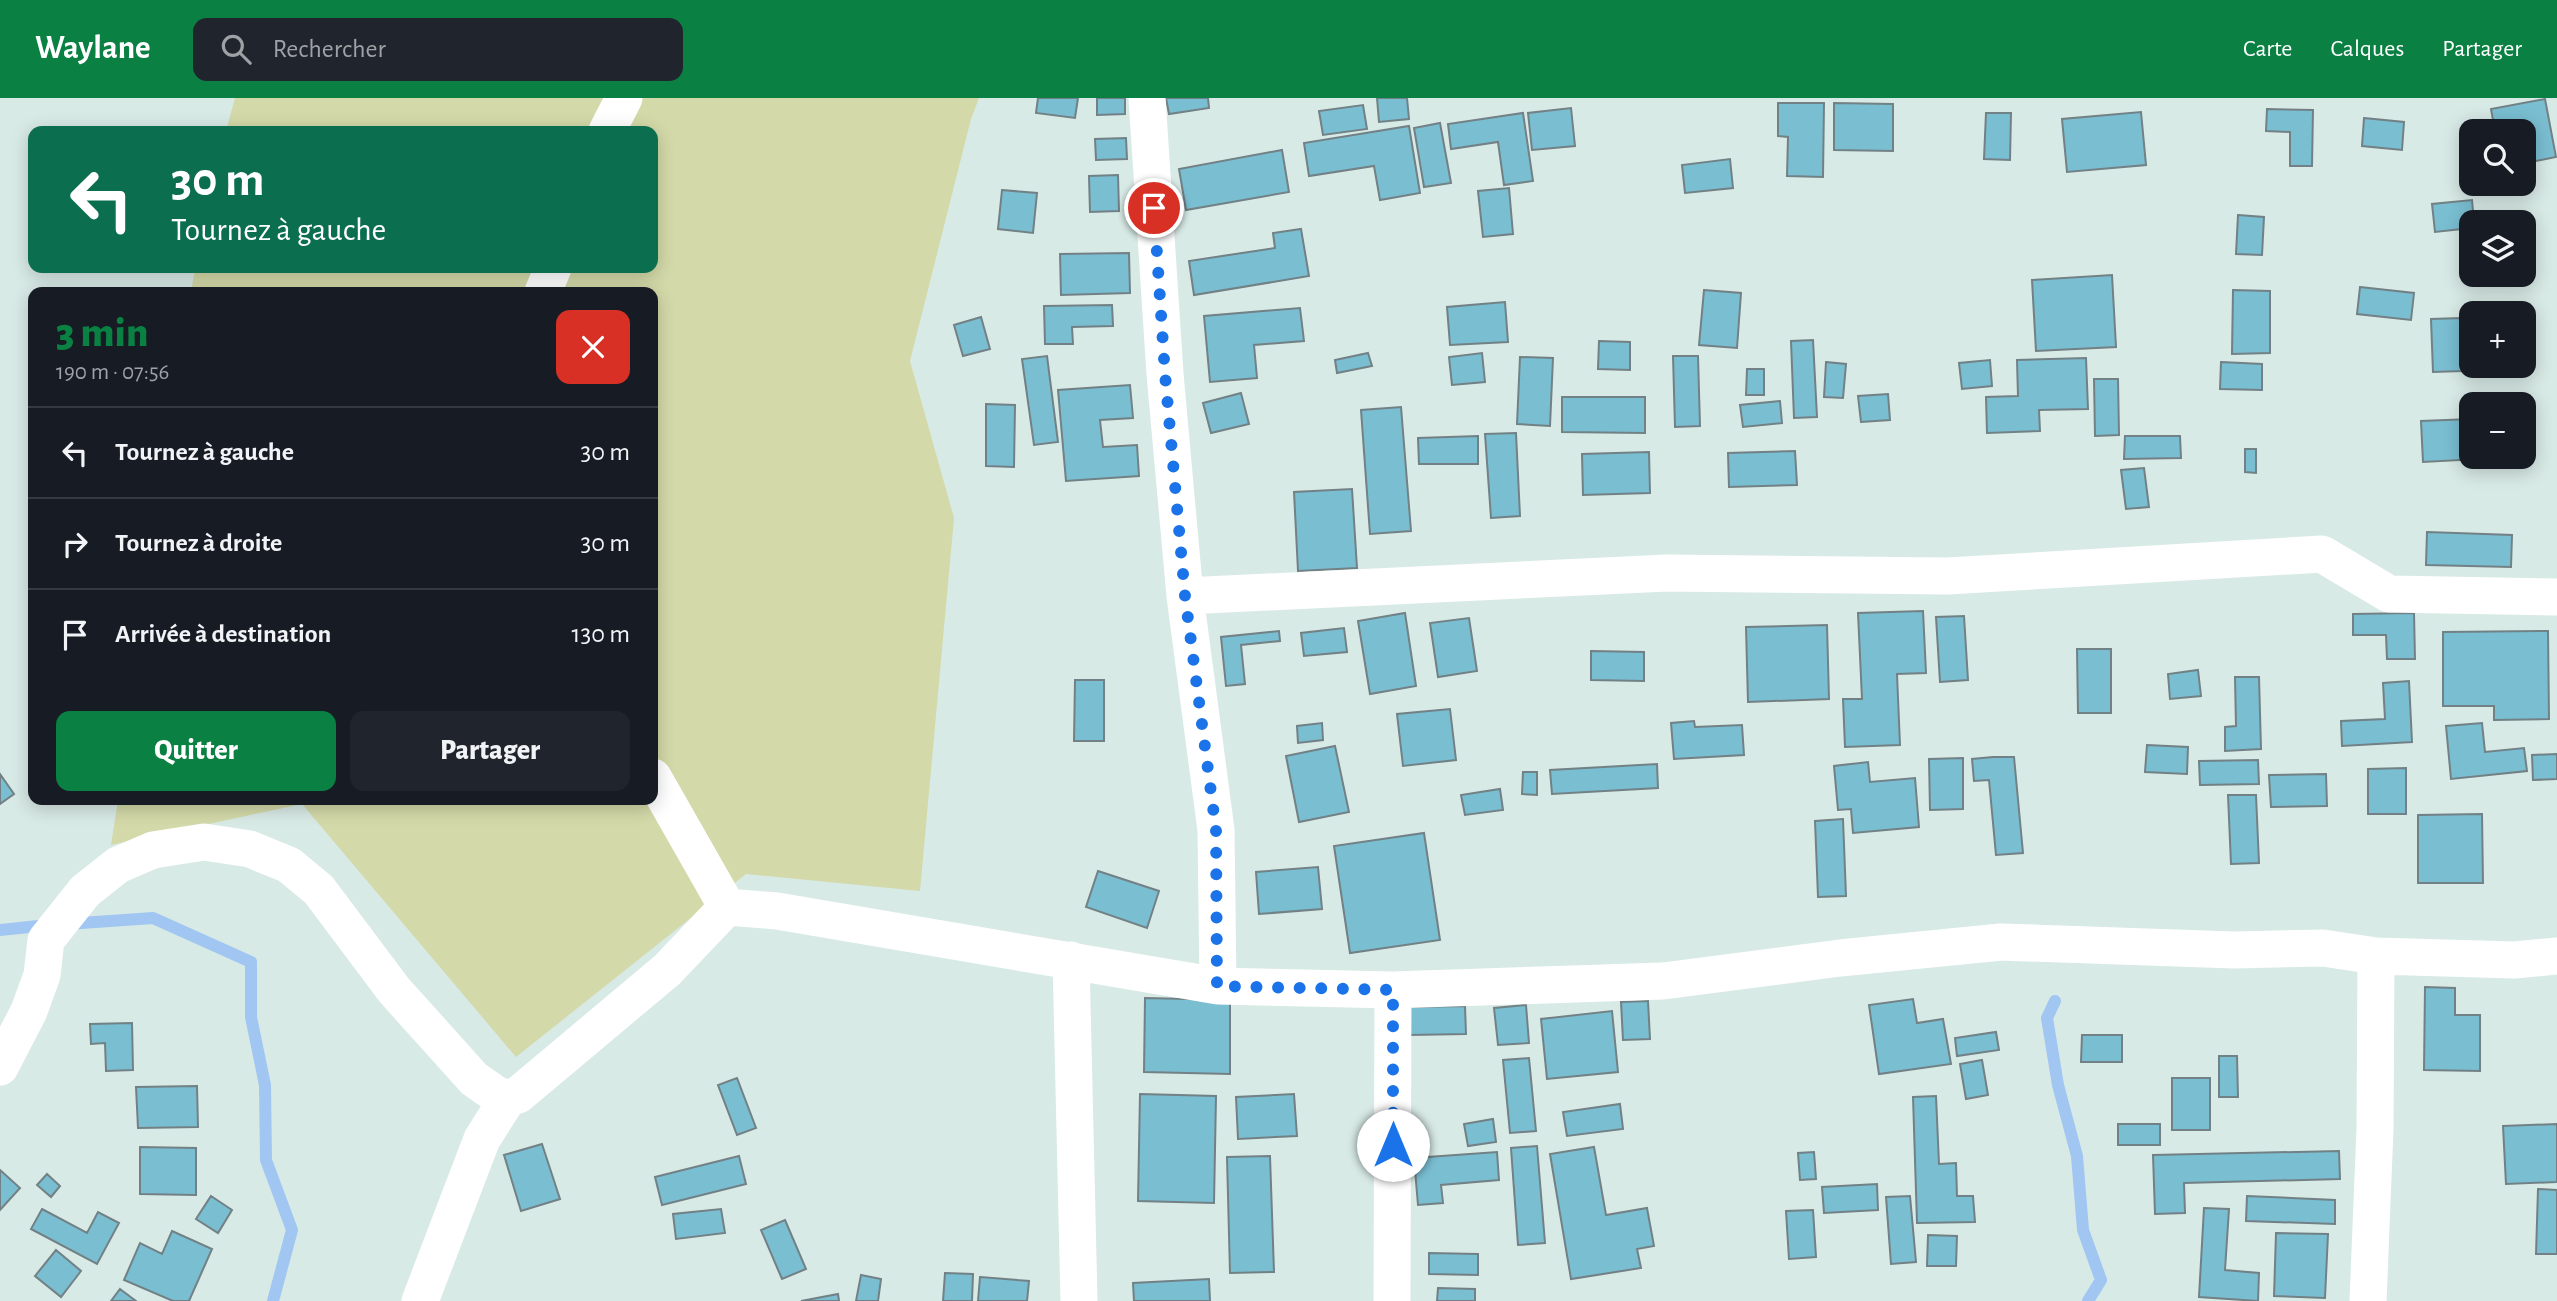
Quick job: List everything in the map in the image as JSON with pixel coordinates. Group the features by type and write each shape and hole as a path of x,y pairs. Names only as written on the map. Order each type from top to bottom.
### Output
{"street":[{"path":"610,126 624,98"},
{"path":"1147,98 1165,374 1185,596 1216,830 1217,986"},
{"path":"1185,596 1667,573 1948,576 2322,554 2389,594 2557,597"},
{"path":"658,786 727,907"},
{"path":"0,1067 29,1012 42,975 47,940 85,891 118,865 153,850 204,842 250,849 289,865 319,890 394,990 474,1079 497,1095 508,1098 518,1095 667,970 727,907"},
{"path":"727,907 777,911 1217,986 1393,990 1664,981 1840,958 2001,942 2234,950 2323,948 2375,957 2514,960 2557,956"},
{"path":"2368,1301 2375,1129 2375,957"},
{"path":"1072,960 1079,1301"},
{"path":"1392,1301 1393,990"},
{"path":"420,1301 482,1139 508,1098"}],"green space":[{"path":"235,98 979,98 971,119 910,361 954,518 920,891 746,874 516,1057 303,805 658,805 658,287 192,287 194,273 658,273 658,126 227,126"},
{"path":"117,805 297,805 111,845"}],"building":[{"path":"1038,98 1078,98 1075,118 1036,113"},
{"path":"1097,98 1125,98 1125,114 1097,115"},
{"path":"1166,98 1208,98 1209,108 1169,114"},
{"path":"1377,98 1407,98 1409,119 1379,122"},
{"path":"2545,99 2556,157 2536,161 2536,119 2493,119 2491,109"},
{"path":"1778,103 1824,103 1823,177 1787,176 1788,137 1778,136"},
{"path":"1834,103 1893,104 1893,151 1834,150"},
{"path":"1363,105 1367,129 1323,135 1319,111"},
{"path":"1571,108 1575,146 1532,150 1528,113"},
{"path":"2267,109 2313,110 2312,166 2290,166 2290,132 2266,131"},
{"path":"2141,112 2146,165 2067,172 2062,119"},
{"path":"1523,113 1533,181 1504,185 1498,142 1451,149 1448,124"},
{"path":"1986,113 2011,113 2010,160 1984,159"},
{"path":"2364,118 2404,122 2402,150 2362,146"},
{"path":"1440,123 1451,183 1424,187 1414,128"},
{"path":"1409,126 1420,193 1380,200 1374,166 1309,176 1304,143"},
{"path":"1126,138 1127,159 1096,160 1095,139"},
{"path":"1282,150 1289,192 1186,210 1179,169"},
{"path":"1730,159 1733,188 1685,193 1682,165"},
{"path":"1118,175 1119,211 1090,212 1089,176"},
{"path":"1509,188 1513,234 1483,237 1478,191"},
{"path":"1002,190 1037,193 1033,233 998,229"},
{"path":"2472,200 2473,210 2459,210 2459,229 2435,232 2432,204"},
{"path":"2238,215 2264,217 2262,255 2236,254"},
{"path":"1301,229 1309,276 1194,295 1189,261 1275,248 1273,233"},
{"path":"1129,253 1130,293 1061,295 1060,254"},
{"path":"2112,275 2116,347 2036,351 2032,280"},
{"path":"2360,287 2414,293 2411,320 2357,314"},
{"path":"1704,290 1741,293 1737,348 1699,345"},
{"path":"2233,290 2270,291 2270,353 2232,354"},
{"path":"1505,302 1508,342 1450,345 1447,307"},
{"path":"1112,305 1113,326 1072,327 1073,344 1045,344 1044,306"},
{"path":"1300,308 1304,341 1254,345 1257,378 1210,382 1204,316"},
{"path":"981,317 990,349 963,356 954,325"},
{"path":"2459,318 2459,371 2433,372 2431,319"},
{"path":"1813,340 1817,417 1794,418 1791,341"},
{"path":"1599,341 1630,342 1630,370 1598,369"},
{"path":"1368,353 1372,366 1337,373 1335,360"},
{"path":"1482,353 1485,382 1452,385 1449,357"},
{"path":"1047,356 1058,442 1034,445 1022,359"},
{"path":"1673,356 1698,356 1700,426 1675,427"},
{"path":"1520,357 1553,358 1550,426 1517,424"},
{"path":"2086,358 2088,409 2039,410 2040,431 1987,433 1986,397 2018,396 2017,360"},
{"path":"1990,360 1992,386 1962,389 1959,363"},
{"path":"1826,362 1846,364 1843,398 1824,397"},
{"path":"2221,362 2262,364 2262,390 2220,389"},
{"path":"1747,369 1764,369 1764,395 1746,395"},
{"path":"2094,379 2118,379 2119,435 2095,436"},
{"path":"1130,385 1133,418 1100,420 1103,447 1137,445 1139,476 1066,481 1058,390"},
{"path":"1241,393 1249,424 1211,433 1203,403"},
{"path":"1888,394 1890,420 1861,422 1858,396"},
{"path":"1562,397 1645,397 1645,433 1562,432"},
{"path":"1780,401 1782,423 1743,427 1740,405"},
{"path":"986,404 1015,405 1014,467 986,466"},
{"path":"1401,407 1411,531 1370,534 1361,410"},
{"path":"2459,419 2459,460 2423,462 2421,421"},
{"path":"1516,433 1520,516 1491,518 1485,434"},
{"path":"1478,436 1478,464 1419,464 1418,438"},
{"path":"2125,436 2180,436 2181,458 2124,459"},
{"path":"2245,449 2256,449 2256,473 2245,472"},
{"path":"1795,451 1797,485 1729,487 1728,453"},
{"path":"1649,452 1650,493 1583,495 1582,454"},
{"path":"2144,468 2149,507 2126,509 2121,470"},
{"path":"1352,489 1357,568 1298,571 1294,492"},
{"path":"2427,532 2512,535 2511,567 2426,565"},
{"path":"1923,611 1926,673 1897,674 1900,745 1845,747 1843,699 1862,699 1858,613"},
{"path":"1405,613 1416,686 1370,694 1358,621"},
{"path":"2414,613 2415,659 2387,659 2386,635 2353,635 2353,614"},
{"path":"1964,616 1968,680 1940,682 1936,617"},
{"path":"1469,618 1477,671 1438,677 1430,623"},
{"path":"1827,625 1829,699 1748,702 1746,627"},
{"path":"1344,628 1347,652 1304,656 1301,633"},
{"path":"1279,631 1280,641 1241,645 1245,684 1226,686 1221,637"},
{"path":"2548,631 2549,719 2494,720 2494,706 2443,706 2443,632"},
{"path":"2077,649 2111,649 2111,713 2078,713"},
{"path":"1591,651 1644,652 1644,681 1591,680"},
{"path":"2198,670 2201,696 2170,699 2168,674"},
{"path":"2235,677 2259,677 2261,749 2225,751 2225,727 2236,726"},
{"path":"1075,680 1104,680 1104,741 1074,741"},
{"path":"2409,681 2412,742 2342,746 2341,721 2385,719 2383,683"},
{"path":"1450,709 1456,760 1403,766 1397,714"},
{"path":"1694,721 1695,727 1742,725 1744,755 1674,759 1671,723"},
{"path":"1322,723 1323,740 1298,743 1297,726"},
{"path":"2482,723 2485,752 2524,748 2527,771 2451,779 2446,726"},
{"path":"2147,745 2188,747 2187,774 2145,772"},
{"path":"1335,746 1349,812 1299,822 1286,756"},
{"path":"2557,754 2557,779 2533,780 2532,755"},
{"path":"2014,757 2023,853 1996,855 1989,780 1974,781 1972,759"},
{"path":"1963,758 1963,809 1930,810 1929,759"},
{"path":"2258,760 2259,784 2200,785 2199,761"},
{"path":"1868,762 1870,782 1915,778 1919,827 1853,833 1851,809 1838,810 1834,766"},
{"path":"1657,764 1658,788 1552,794 1550,770"},
{"path":"2406,768 2406,814 2368,814 2368,769"},
{"path":"1523,772 1537,772 1537,795 1522,794"},
{"path":"0,774 14,794 0,804"},
{"path":"2326,774 2327,806 2271,807 2269,775"},
{"path":"1500,789 1503,810 1465,815 1461,795"},
{"path":"2228,795 2256,795 2259,863 2231,864"},
{"path":"2482,814 2483,883 2418,883 2418,815"},
{"path":"1843,819 1846,896 1818,897 1815,821"},
{"path":"1424,833 1440,940 1350,953 1334,846"},
{"path":"1318,867 1322,909 1259,914 1256,872"},
{"path":"1098,871 1159,891 1147,928 1086,907"},
{"path":"2425,987 2455,988 2455,1015 2480,1015 2480,1071 2424,1070"},
{"path":"1145,998 1230,1000 1230,1074 1144,1072"},
{"path":"1913,999 1917,1023 1943,1019 1951,1064 1879,1074 1869,1005"},
{"path":"1648,1001 1650,1039 1623,1040 1621,1002"},
{"path":"1526,1005 1529,1043 1498,1045 1494,1008"},
{"path":"1465,1006 1466,1034 1409,1035 1409,1007"},
{"path":"1612,1011 1618,1072 1547,1079 1541,1019"},
{"path":"132,1023 133,1070 106,1071 105,1043 91,1044 90,1024"},
{"path":"1996,1032 1999,1050 1957,1056 1955,1038"},
{"path":"2082,1035 2122,1035 2122,1062 2081,1062"},
{"path":"2219,1056 2237,1056 2238,1097 2219,1097"},
{"path":"1529,1058 1536,1131 1510,1133 1503,1060"},
{"path":"1982,1060 1988,1095 1966,1099 1960,1064"},
{"path":"737,1078 756,1128 737,1135 718,1085"},
{"path":"2172,1078 2210,1078 2210,1130 2172,1130"},
{"path":"197,1086 198,1127 138,1128 136,1087"},
{"path":"1140,1094 1216,1096 1214,1203 1138,1201"},
{"path":"1294,1094 1297,1136 1238,1139 1236,1097"},
{"path":"1936,1096 1939,1164 1956,1163 1957,1196 1973,1196 1975,1222 1917,1223 1913,1097"},
{"path":"1620,1104 1623,1129 1567,1136 1563,1112"},
{"path":"1493,1119 1496,1142 1468,1146 1464,1124"},
{"path":"2118,1124 2160,1124 2160,1145 2118,1145"},
{"path":"2557,1124 2557,1182 2506,1184 2503,1126"},
{"path":"542,1144 560,1199 521,1211 504,1155"},
{"path":"1537,1146 1545,1243 1518,1245 1511,1148"},
{"path":"140,1147 196,1148 196,1195 140,1194"},
{"path":"1594,1147 1606,1215 1647,1208 1654,1246 1637,1249 1641,1268 1571,1279 1550,1154"},
{"path":"2339,1151 2340,1179 2184,1183 2185,1213 2155,1214 2153,1155"},
{"path":"1497,1152 1499,1180 1441,1185 1443,1203 1418,1205 1414,1158"},
{"path":"1814,1152 1816,1179 1800,1180 1798,1153"},
{"path":"739,1156 746,1184 662,1205 655,1177"},
{"path":"1270,1156 1274,1272 1230,1273 1227,1157"},
{"path":"0,1170 20,1188 0,1210"},
{"path":"47,1174 60,1186 51,1197 37,1185"},
{"path":"1877,1184 1878,1210 1824,1213 1822,1187"},
{"path":"2538,1189 2557,1190 2557,1254 2536,1254"},
{"path":"211,1196 232,1210 218,1233 196,1219"},
{"path":"1910,1196 1916,1262 1891,1264 1886,1197"},
{"path":"2247,1196 2335,1200 2335,1224 2246,1221"},
{"path":"2204,1208 2229,1209 2225,1270 2259,1273 2258,1301 2199,1297"},
{"path":"42,1209 87,1233 98,1212 119,1223 97,1264 31,1229"},
{"path":"721,1209 725,1233 676,1239 673,1214"},
{"path":"1813,1210 1816,1257 1789,1259 1786,1211"},
{"path":"785,1220 806,1269 782,1279 761,1230"},
{"path":"172,1231 212,1249 189,1301 173,1301 124,1280 140,1243 162,1254"},
{"path":"2276,1233 2328,1234 2325,1298 2274,1296"},
{"path":"1928,1235 1957,1236 1956,1266 1927,1266"},
{"path":"56,1250 81,1271 61,1297 35,1276"},
{"path":"1429,1253 1478,1254 1478,1275 1429,1274"},
{"path":"945,1273 973,1274 972,1301 943,1301"},
{"path":"861,1275 881,1279 878,1301 856,1301"},
{"path":"980,1277 1029,1281 1027,1301 978,1301"},
{"path":"1209,1279 1210,1301 1134,1301 1133,1283"},
{"path":"1438,1288 1475,1289 1475,1301 1437,1301"},
{"path":"120,1289 136,1301 111,1301"},
{"path":"838,1294 839,1301 801,1301"}],"waterway":[{"path":"67,924 153,918 251,962 251,1017 265,1085 266,1160 292,1230 273,1301"},
{"path":"0,930 48,925"},
{"path":"2055,1001 2047,1018 2058,1085 2077,1156 2083,1230 2101,1280 2088,1301"}],"route":[{"path":"1154,208 1165,374 1185,596 1216,830 1217,986 1393,990 1393,1145"}]}
